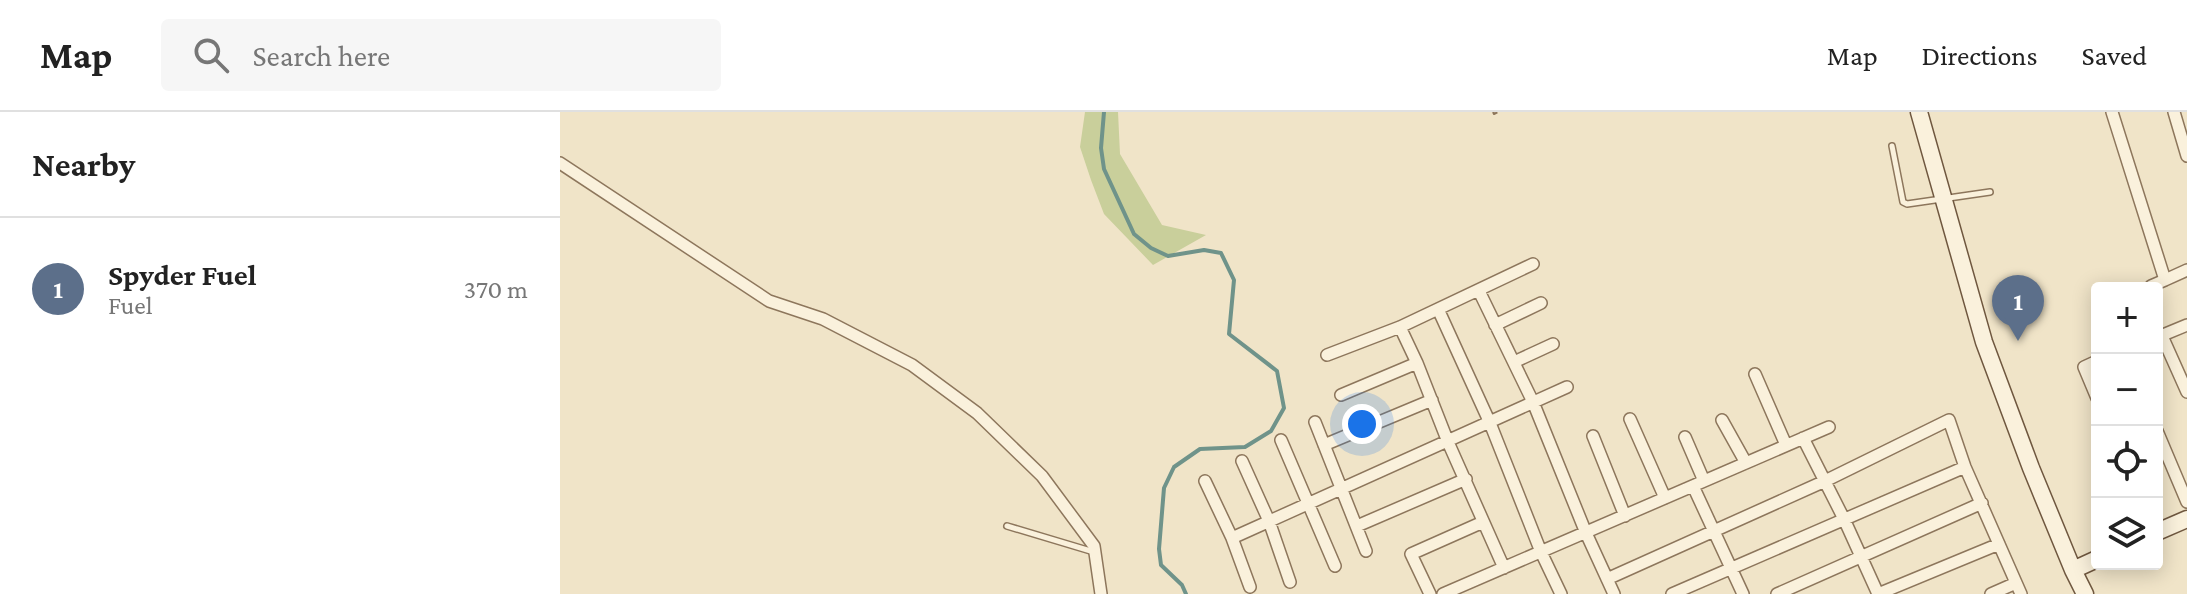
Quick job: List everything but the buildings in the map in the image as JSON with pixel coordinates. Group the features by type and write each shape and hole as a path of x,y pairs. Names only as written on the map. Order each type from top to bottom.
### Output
{"street":[{"path":"1919,112 1984,342 2031,468 2085,594"},
{"path":"2112,112 2165,280"},
{"path":"2174,112 2187,156"},
{"path":"560,163 769,301 823,319 912,365 977,413 1042,476 1094,546 1101,594"},
{"path":"1327,355 1400,327 1533,264"},
{"path":"2160,282 2187,270"},
{"path":"1479,291 1533,402 1614,594"},
{"path":"1495,325 1541,303"},
{"path":"1438,309 1490,423 1561,594"},
{"path":"2163,335 2187,325"},
{"path":"1400,327 1504,568"},
{"path":"1514,362 1553,344"},
{"path":"2163,345 2187,392"},
{"path":"1341,395 1417,363"},
{"path":"2091,364 2084,367 2091,384"},
{"path":"1755,374 1786,445"},
{"path":"1232,538 1567,387"},
{"path":"1324,445 1432,400"},
{"path":"1630,419 1665,498"},
{"path":"1722,420 1746,463"},
{"path":"1607,579 1825,481 1949,420 1965,467 2019,588 1991,594"},
{"path":"1315,422 1366,551"},
{"path":"1443,594 1829,427"},
{"path":"1593,436 1625,516"},
{"path":"1685,437 1714,531 1743,594"},
{"path":"1803,438 1878,594 1999,544"},
{"path":"1281,440 1335,566"},
{"path":"2163,445 2187,502"},
{"path":"1242,461 1269,521 1290,582"},
{"path":"1672,594 1965,467"},
{"path":"1357,526 1466,479"},
{"path":"1205,481 1232,538 1250,587"},
{"path":"1777,594 1982,503"},
{"path":"2163,529 2187,519"},
{"path":"1430,594 1411,554 1483,522"},
{"path":"2073,570 2091,562"}],"lane":[{"path":"1892,146 1903,202 1907,204 1990,192"},
{"path":"1007,526 1095,552"}],"path":[{"path":"1493,112 1498,112"}],"green space":[{"path":"1085,112 1118,112 1120,154 1162,225 1206,235 1153,265 1104,214 1080,147"}],"waterway":[{"path":"1104,112 1101,148 1104,169 1134,234 1151,248 1168,256 1204,250 1221,253 1234,280 1229,334 1277,371 1284,408 1271,431 1245,447 1200,449 1174,467 1164,488 1159,549 1161,565 1182,585 1186,594"}],"place":[{"name":"Spyder Fuel","path":"2018,341"}]}
